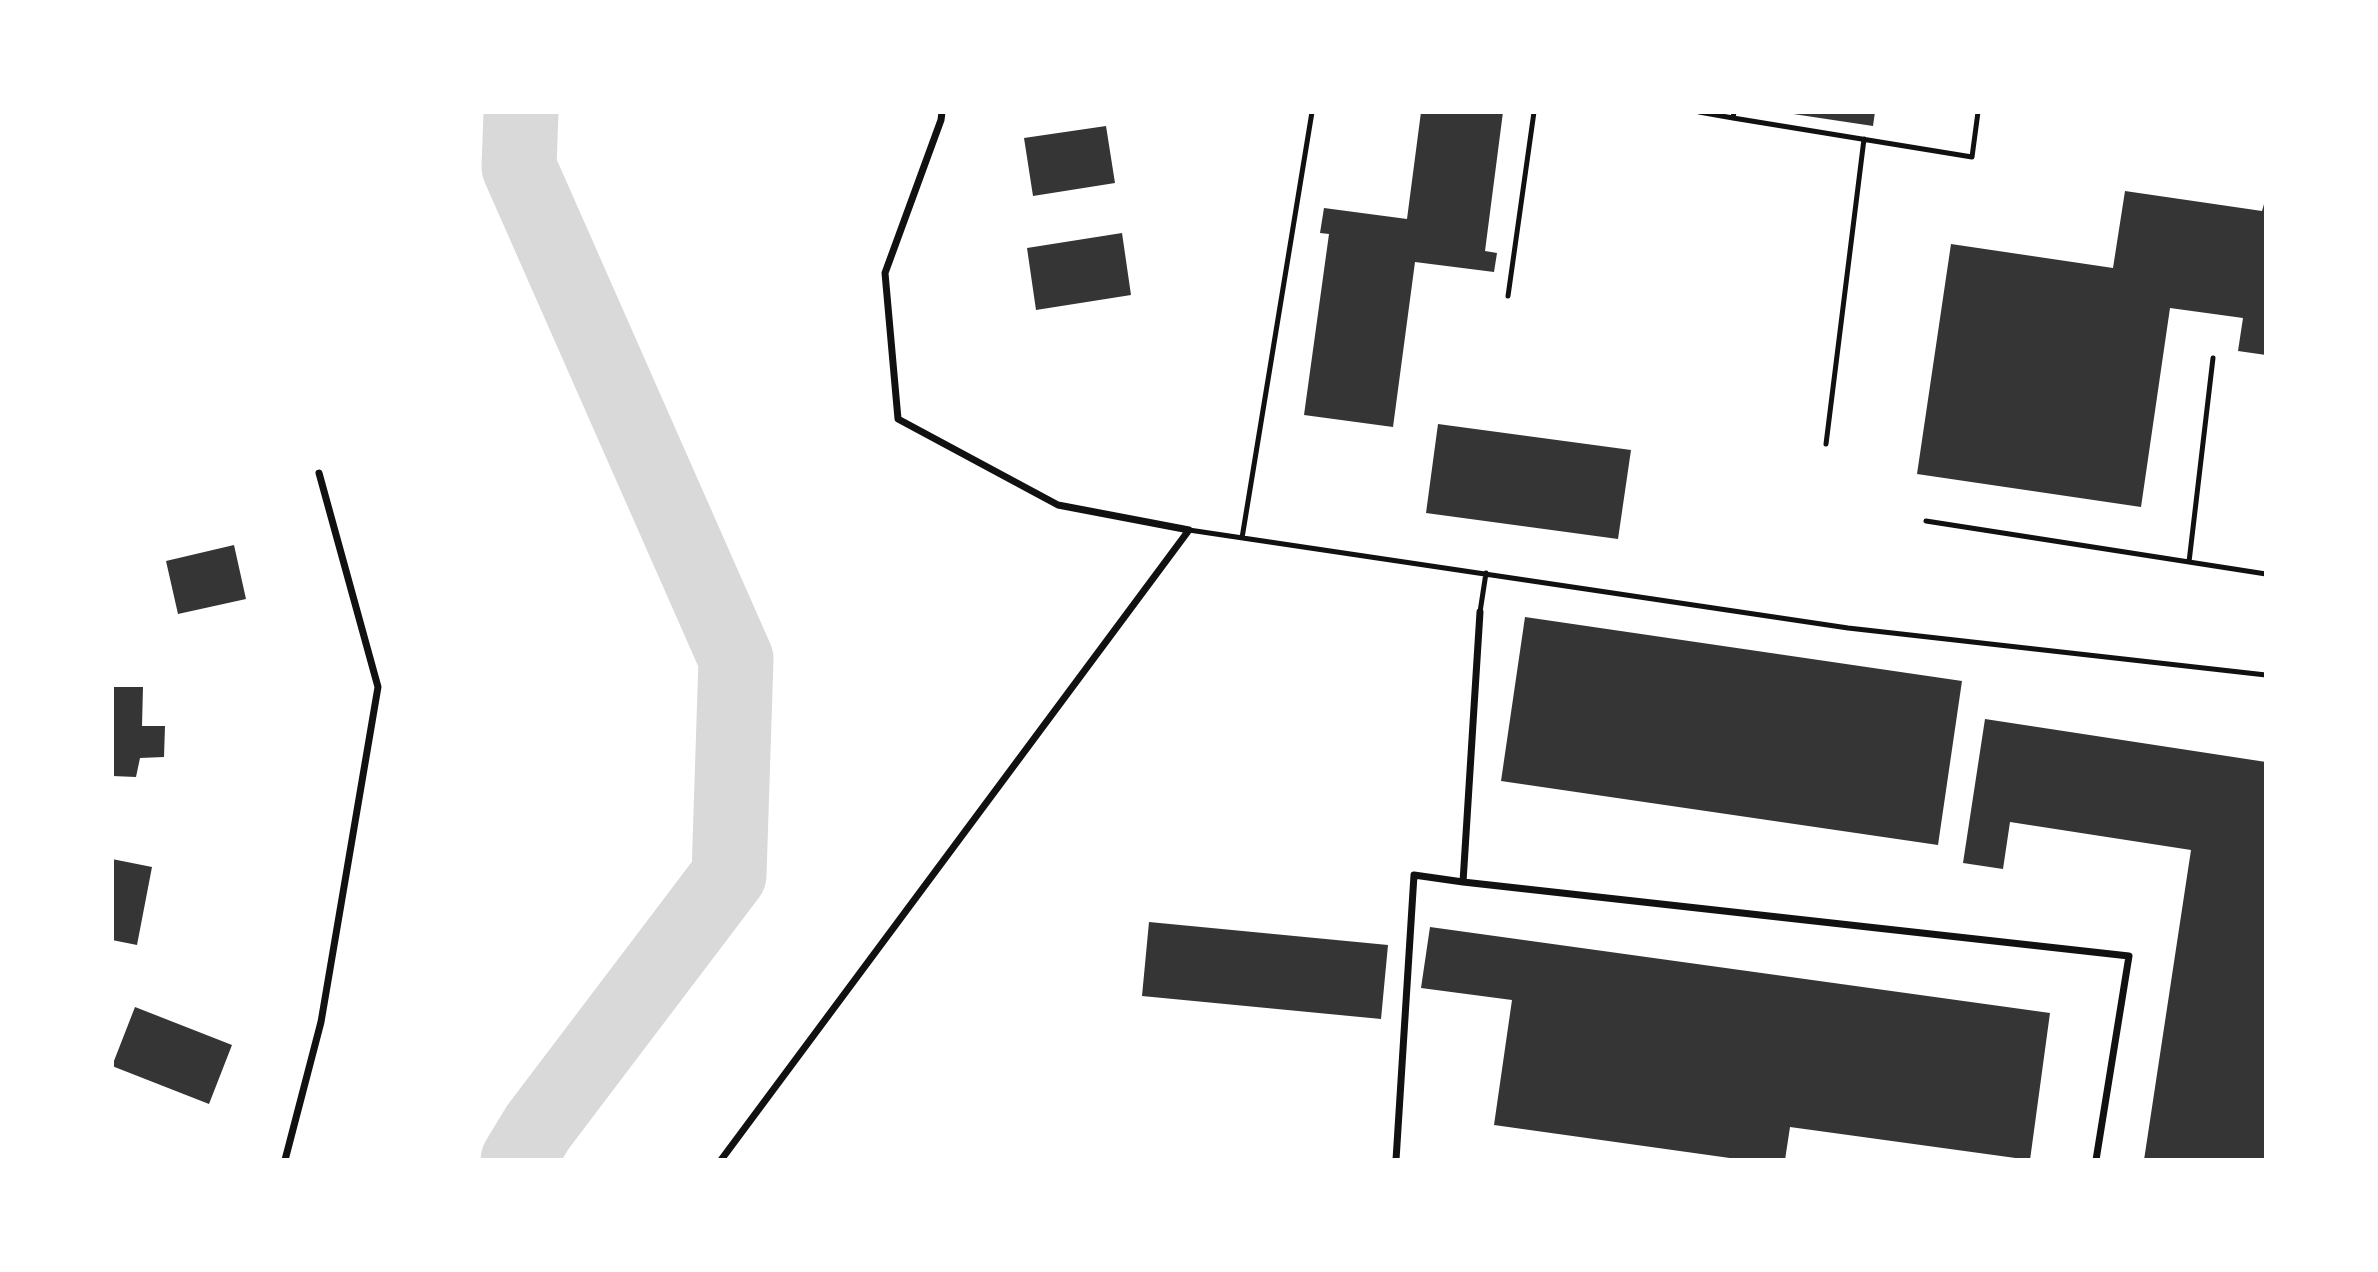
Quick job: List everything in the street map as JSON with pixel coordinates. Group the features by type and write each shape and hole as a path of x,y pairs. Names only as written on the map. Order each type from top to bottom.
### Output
{"street":[{"path":"721,1160 1189,530 1058,505 898,419 885,273 942,120 942,112"},
{"path":"285,1160 321,1022 378,687 319,473"},
{"path":"1463,882 1480,612"},
{"path":"1396,1160 1414,875 2129,956 2096,1160"}],"lane":[{"path":"1242,538 1312,112"},
{"path":"1508,296 1534,112"},
{"path":"1699,112 1734,115 1972,157 1978,112"},
{"path":"1826,444 1864,139"},
{"path":"2189,562 2213,358"},
{"path":"1926,522 2266,574"},
{"path":"1189,530 1848,628 2266,675"},
{"path":"1480,612 1486,573"}],"building":[{"path":"1421,112 1503,112 1485,251 1497,253 1494,272 1415,262 1393,427 1304,415 1329,234 1320,233 1324,208 1407,219"},
{"path":"1780,112 1875,112 1873,126"},
{"path":"1106,126 1115,183 1033,196 1024,138"},
{"path":"2125,191 2262,211 2266,197 2266,355 2238,351 2243,318 2170,308 2141,507 1917,474 1951,244 2113,268"},
{"path":"1122,233 1131,295 1036,310 1027,248"},
{"path":"1438,424 1631,450 1618,539 1426,513"},
{"path":"234,545 246,599 178,614 166,561"},
{"path":"1525,617 1962,681 1938,845 1501,781"},
{"path":"112,687 143,687 142,726 165,726 164,757 140,758 136,777 112,776"},
{"path":"1985,719 2266,762 2266,1160 2144,1160 2191,850 2010,822 2003,869 1963,863"},
{"path":"112,859 152,867 137,945 112,940"},
{"path":"1149,922 1388,945 1381,1019 1142,996"},
{"path":"1430,927 2050,1013 2030,1160 1790,1127 1785,1160 1744,1160 1494,1125 1512,1000 1421,988"},
{"path":"135,1007 232,1045 209,1104 112,1066"}],"waterway":[{"path":"518,1160 538,1127 729,875 736,659 519,167 521,112"}]}
